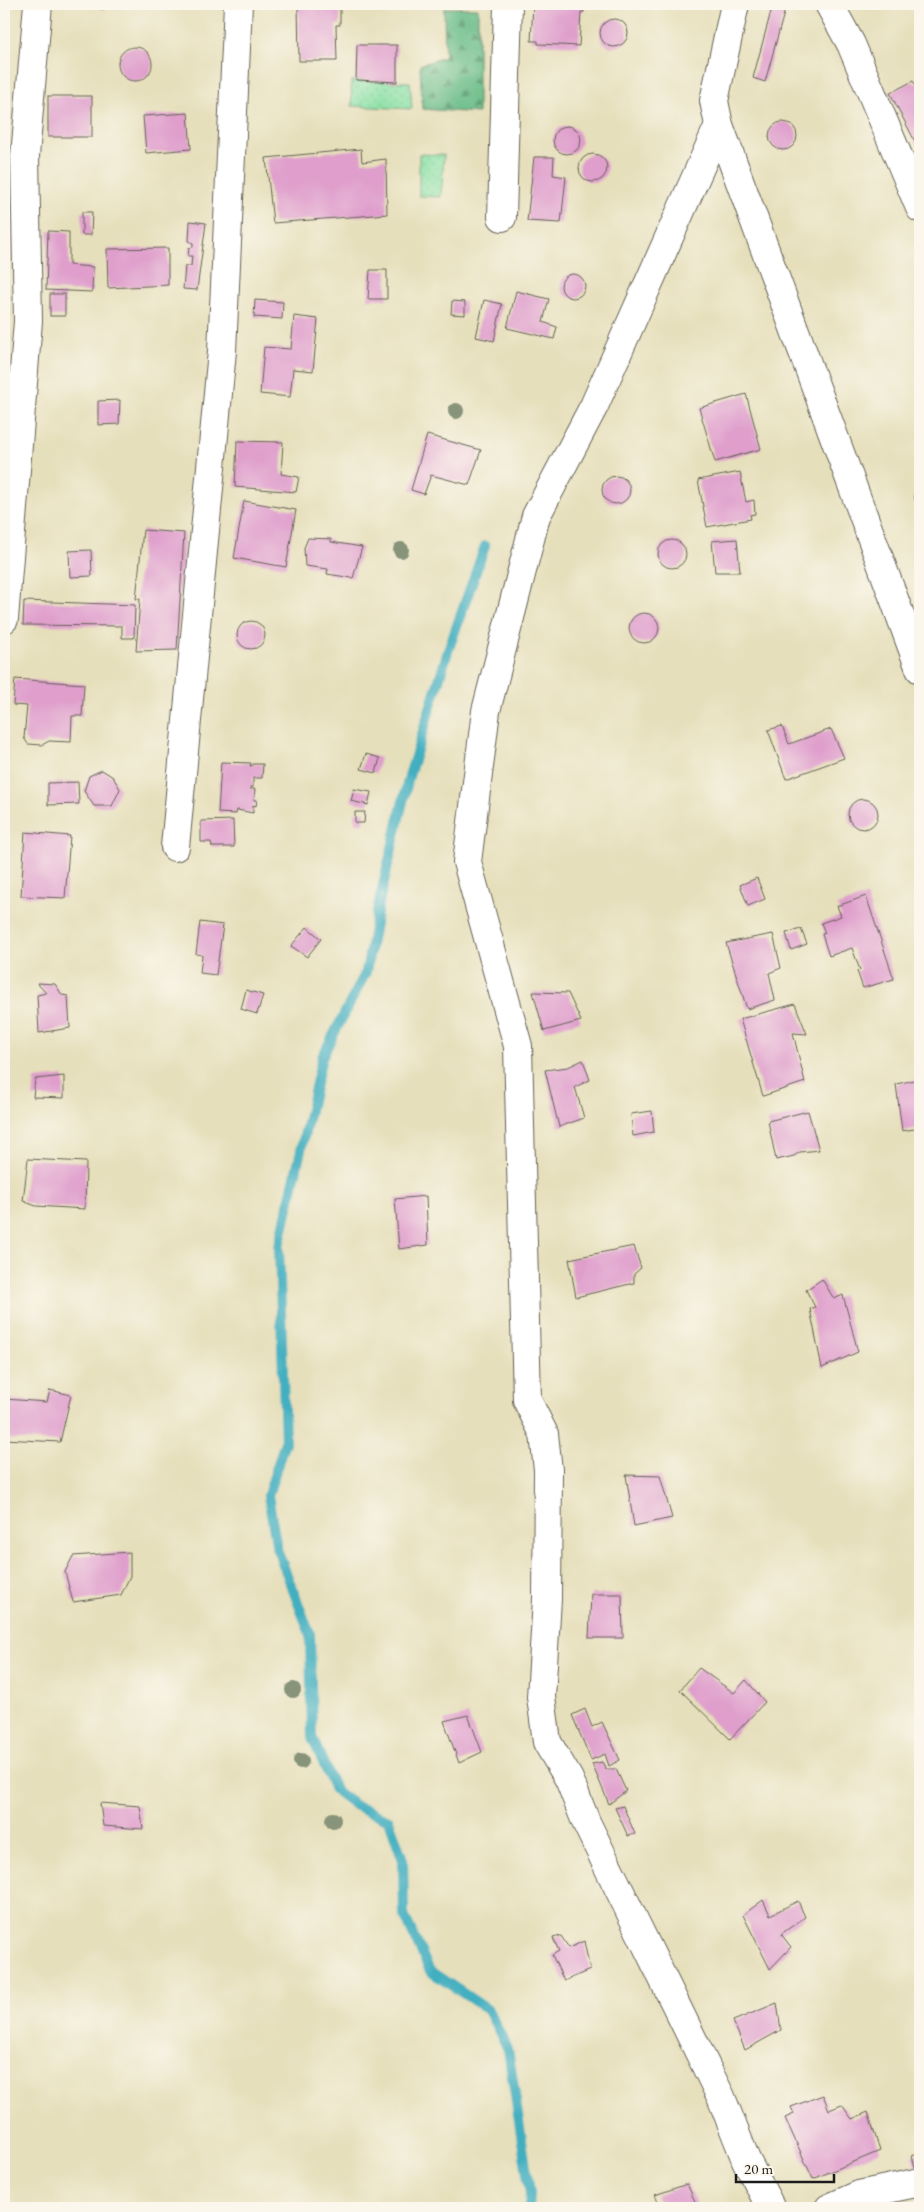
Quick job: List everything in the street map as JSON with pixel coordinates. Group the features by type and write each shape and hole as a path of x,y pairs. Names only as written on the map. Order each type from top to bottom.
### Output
{"street":[{"path":"4,618 28,321 25,156 38,4"},
{"path":"175,847 222,351 238,4"},
{"path":"502,217 508,4"},
{"path":"734,4 714,101 719,125 920,668"},
{"path":"829,4 851,44 920,208"},
{"path":"719,125 594,406 536,516 486,711 467,862 518,1046 527,1400 544,1434 548,1470 547,1599 541,1697 548,1742 570,1779 586,1822 721,2097 746,2160 771,2208"},
{"path":"829,2208 859,2195 920,2182"}],"green space":[{"path":"444,8 478,8 478,113 422,109 420,65 445,57"},
{"path":"351,81 410,82 412,109 352,106"},
{"path":"419,154 444,155 441,197 419,196"}],"building":[{"path":"100,4 134,4 134,6 101,9"},
{"path":"298,4 340,4 340,25 336,25 337,61 299,61"},
{"path":"533,4 584,4 584,12 581,12 579,46 538,44 538,41 531,41"},
{"path":"773,4 786,6 765,82 753,78"},
{"path":"614,19 624,23 628,33 624,43 614,47 604,43 600,33 604,23"},
{"path":"357,45 397,45 397,82 356,80"},
{"path":"135,47 147,52 152,64 147,76 135,81 123,76 118,64 123,52"},
{"path":"913,81 915,84 920,81 920,151 890,93"},
{"path":"48,96 92,96 92,137 48,137"},
{"path":"188,113 191,149 146,153 143,116"},
{"path":"783,122 793,126 797,136 793,146 783,150 773,146 769,136 773,126"},
{"path":"567,126 577,130 581,140 577,150 567,154 557,150 553,140 557,130"},
{"path":"361,149 362,162 386,159 387,214 273,223 266,158"},
{"path":"593,154 603,158 607,168 603,178 593,182 583,178 579,168 583,158"},
{"path":"534,157 554,157 553,175 566,177 561,223 527,221"},
{"path":"82,212 92,212 91,235 82,235"},
{"path":"190,221 206,223 197,290 183,289 185,266 191,266 192,256 188,256 189,248 193,247 193,243 189,241"},
{"path":"48,231 69,232 69,265 93,267 92,292 46,290"},
{"path":"168,248 168,285 108,288 107,249"},
{"path":"370,270 387,270 387,299 368,299"},
{"path":"573,274 578,275 584,281 584,291 578,297 573,298 568,297 562,291 561,286 562,281 568,275"},
{"path":"516,291 549,299 543,322 557,327 554,339 507,328"},
{"path":"50,294 65,294 65,316 50,316"},
{"path":"255,300 283,302 282,319 254,317"},
{"path":"484,300 502,304 494,341 476,337"},
{"path":"452,301 465,302 465,315 451,314"},
{"path":"294,316 318,319 313,371 293,369 290,397 260,394 264,347 291,349"},
{"path":"746,394 761,449 715,462 699,408"},
{"path":"120,400 119,424 98,425 98,401"},
{"path":"427,435 481,450 469,485 431,475 424,494 411,490"},
{"path":"237,441 283,442 281,474 299,477 296,492 235,487"},
{"path":"740,472 746,502 754,500 755,514 750,515 751,519 707,527 698,480"},
{"path":"616,476 626,480 630,490 626,500 616,504 606,500 602,490 606,480"},
{"path":"920,483 920,507 914,495"},
{"path":"244,501 296,510 286,567 234,558"},
{"path":"143,530 184,533 177,650 136,651 140,599 136,599"},
{"path":"308,538 331,539 331,542 362,547 353,578 327,574 328,569 305,566 304,548"},
{"path":"737,539 740,572 715,572 712,541"},
{"path":"672,540 682,544 686,554 682,564 672,568 662,564 658,554 662,544"},
{"path":"91,550 92,576 70,577 69,551"},
{"path":"24,601 135,605 134,638 122,638 122,626 23,625"},
{"path":"644,613 655,617 659,628 655,639 644,643 633,639 629,628 633,617"},
{"path":"251,621 261,625 265,635 261,645 251,649 241,645 237,635 241,625"},
{"path":"15,679 84,684 82,716 72,716 71,742 49,741 42,745 28,744 24,738 27,706 13,705"},
{"path":"782,726 789,744 831,729 844,758 786,779 768,730"},
{"path":"366,754 380,758 376,773 361,769"},
{"path":"221,762 251,763 250,766 253,764 263,764 262,778 253,778 253,787 250,787 250,789 255,789 254,800 257,800 256,806 253,805 253,813 237,810 236,814 218,813"},
{"path":"102,770 113,777 120,789 112,806 94,806 84,791 89,776"},
{"path":"78,782 79,804 48,805 48,783"},
{"path":"354,789 371,792 368,805 351,801"},
{"path":"863,799 874,803 878,814 874,825 863,829 852,825 848,814 852,803"},
{"path":"355,812 365,812 364,823 355,823"},
{"path":"233,820 234,847 212,847 211,842 201,842 201,821"},
{"path":"25,832 70,836 65,898 21,896"},
{"path":"757,878 765,899 748,906 740,885"},
{"path":"866,896 894,979 863,988 857,971 860,970 852,948 829,956 822,934 825,933 821,923 841,916 837,906"},
{"path":"200,922 223,925 216,975 200,973 202,955 196,954"},
{"path":"307,927 321,939 307,957 291,946"},
{"path":"801,929 807,944 791,950 786,933"},
{"path":"773,934 781,968 769,973 775,1000 747,1009 726,943"},
{"path":"37,983 55,984 62,995 68,996 70,1028 39,1033 37,995 46,993"},
{"path":"246,990 263,995 257,1014 241,1009"},
{"path":"533,992 568,993 581,1021 544,1031"},
{"path":"795,1004 807,1034 793,1033 805,1082 763,1096 740,1019"},
{"path":"583,1060 590,1080 575,1087 584,1118 559,1127 545,1070 568,1067"},
{"path":"64,1076 64,1098 33,1097 35,1079"},
{"path":"920,1079 920,1128 902,1131 896,1084"},
{"path":"652,1111 654,1132 633,1136 631,1114"},
{"path":"808,1111 819,1150 800,1152 794,1156 776,1160 768,1121"},
{"path":"28,1159 86,1162 85,1209 36,1206 23,1201"},
{"path":"426,1196 428,1245 399,1249 395,1199"},
{"path":"634,1246 641,1268 634,1274 634,1283 576,1297 569,1259"},
{"path":"822,1279 834,1299 843,1295 858,1352 822,1368 810,1309 815,1307 806,1290"},
{"path":"50,1390 71,1395 60,1442 4,1439 4,1399 47,1402"},
{"path":"626,1475 660,1476 672,1518 634,1526"},
{"path":"130,1552 130,1576 121,1595 73,1602 65,1572 73,1556"},
{"path":"591,1594 622,1594 623,1638 589,1638"},
{"path":"699,1668 734,1693 746,1680 765,1702 730,1739 680,1690"},
{"path":"585,1709 592,1727 602,1722 620,1760 609,1766 605,1754 591,1760 572,1715"},
{"path":"468,1715 482,1752 459,1763 444,1721"},
{"path":"602,1762 606,1769 616,1769 626,1791 609,1804 592,1764"},
{"path":"100,1803 140,1806 143,1829 103,1826"},
{"path":"623,1806 635,1834 628,1836 615,1808"},
{"path":"763,1900 770,1915 798,1901 805,1917 781,1934 791,1947 770,1969 743,1915"},
{"path":"561,1936 569,1948 584,1941 590,1970 564,1981 552,1955 559,1951 553,1938"},
{"path":"777,2003 781,2030 745,2050 733,2021"},
{"path":"823,2095 829,2110 842,2105 852,2119 868,2112 880,2151 813,2179 785,2118 794,2114 791,2107"},
{"path":"920,2153 920,2165 915,2167 912,2156"},
{"path":"687,2184 698,2208 654,2208 659,2205 655,2195"}],"waterway":[{"path":"485,546 448,651 409,776 378,907 366,972 322,1057 279,1247 285,1442 268,1495 277,1549 310,1634 312,1737 335,1790 356,1806 389,1820 403,1860 404,1915 430,1971 488,2010 508,2049 530,2193 529,2208"}]}
